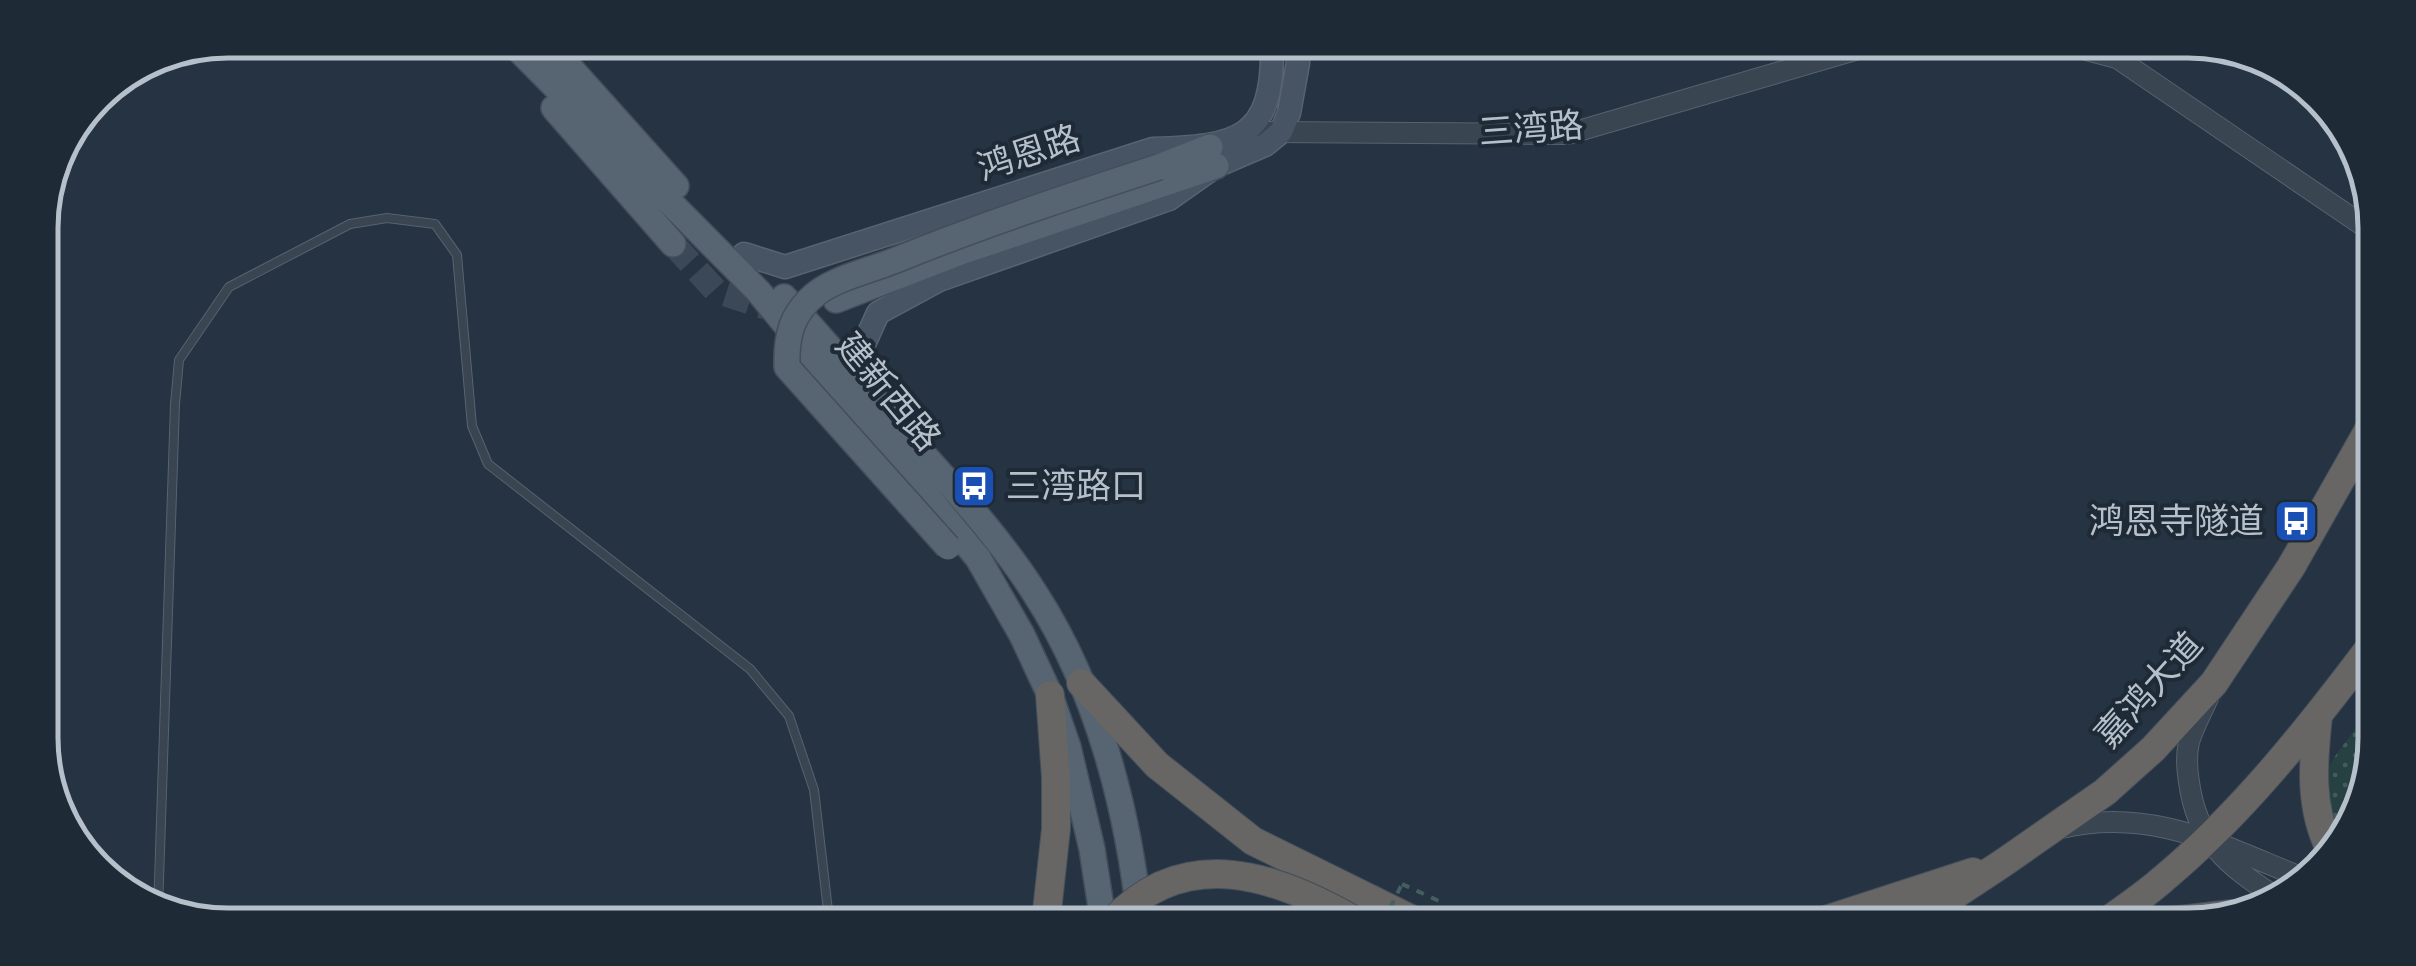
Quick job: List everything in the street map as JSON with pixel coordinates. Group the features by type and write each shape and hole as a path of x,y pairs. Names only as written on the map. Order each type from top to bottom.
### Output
{"highway":[{"name":"嘉鸿大道","path":"1935,908 2105,792 2141,760 2214,682 2292,567 2358,449"},
{"path":"2125,908 2207,840 2318,716 2358,663"},
{"path":"1082,683 1157,765 1254,841 1390,908"},
{"path":"1050,696 1056,778 1054,908"},
{"path":"2318,716 2312,768 2316,807 2326,838"},
{"path":"1047,908 1056,829"},
{"path":"1862,908 2003,862"},
{"path":"1128,908 1150,890 1184,878 1224,874 1254,877 1334,908"}],"main road":[{"path":"521,58 551,104 672,244"},
{"name":"建新西路","path":"526,58 758,291 978,558 1022,635 1050,696 1082,800 1101,908"},
{"name":"建新西路","path":"561,58 682,192 828,343 992,532 1036,595 1082,683 1120,805 1138,908"},
{"path":"1248,132 1262,114 1269,93 1271,58"},
{"path":"1280,132 1290,114 1295,58"},
{"name":"鸿恩路","path":"869,393 860,353 878,313 939,280 1169,198 1213,156 1248,132"},
{"name":"鸿恩路","path":"744,254 785,267 1153,149 1213,156 1265,145 1280,132"},
{"path":"1022,635 787,367 786,340 796,314 819,291 928,247 1159,167 1213,156"},
{"path":"836,300 1213,156"}],"street":[{"name":"三湾路","path":"1248,132 1568,134 1828,58"},
{"path":"2117,58 2358,222"},
{"path":"2214,682 2189,744 2187,770 2192,806 2207,840 2238,872 2265,890"},
{"path":"2048,831 2088,821 2152,822 2291,873"}],"lane":[{"path":"159,893 179,360 230,287 350,224 387,218 435,224 457,255 472,426 488,464 750,669 789,716 814,790 828,908"}],"path":[{"path":"1390,908 1402,884 1439,901"}],"green space":[{"path":"2358,726 2355,772 2333,828 2326,784 2340,749"}],"tunnel":[{"path":"673,244 716,291 762,306 784,304"}],"place":[{"name":"三湾路口","path":"974,486"},
{"name":"鸿恩寺隧道","path":"2296,521"}]}
